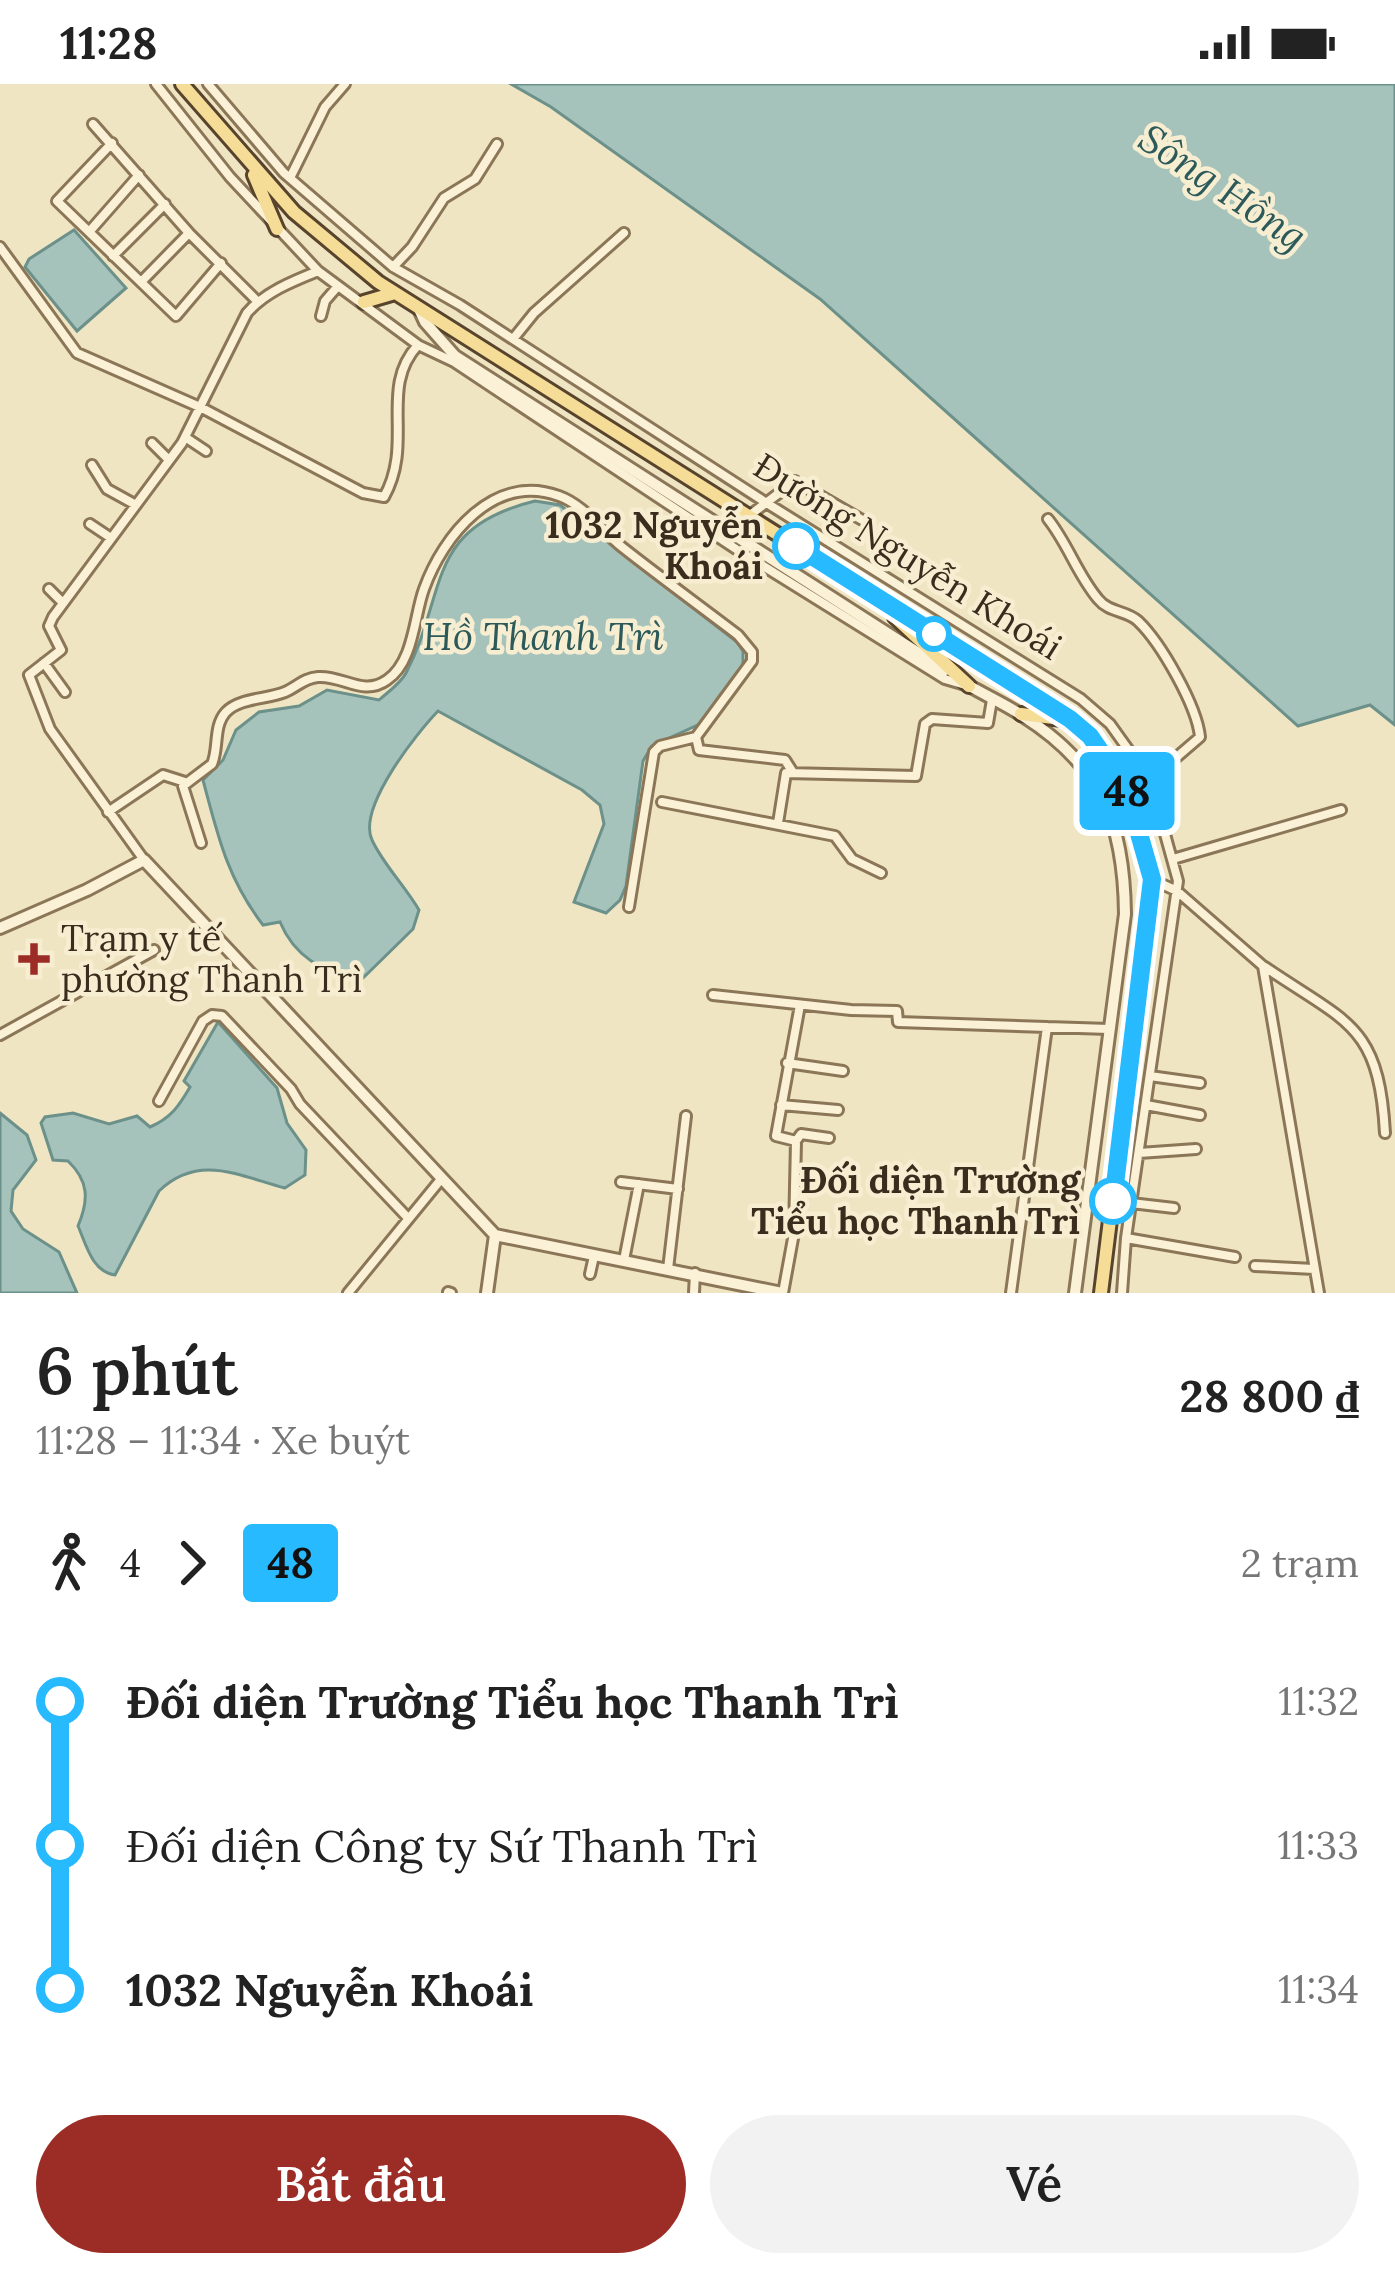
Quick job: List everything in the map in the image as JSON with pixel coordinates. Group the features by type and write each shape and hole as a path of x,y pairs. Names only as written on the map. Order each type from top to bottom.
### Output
{"main road":[{"name":"Đường Nguyễn Khoái","path":"182,84 250,167 340,252 395,293 1090,736 1126,788 1152,879 1101,1293"},
{"path":"250,167 277,229"},
{"path":"364,302 395,293"},
{"path":"872,596 969,686"},
{"path":"1021,714 1070,719"}],"street":[{"name":"Đường Nguyễn Khoái","path":"156,84 318,271 418,345 454,359 969,686 1021,714 1082,763 1117,827 1125,914 1075,1293"},
{"name":"Đường Nguyễn Khoái","path":"208,84 290,178 393,267 1081,699 1110,724 1150,780 1178,891 1126,1238 1122,1293"},
{"path":"290,178 325,107 345,84"},
{"path":"93,124 257,302"},
{"path":"112,143 56,201 176,316 221,263"},
{"path":"393,267 444,198 475,179 497,144"},
{"path":"88,233 139,175"},
{"path":"113,256 164,204"},
{"path":"141,282 189,232"},
{"path":"513,339 534,313 624,233"},
{"path":"0,247 77,353 202,408 363,493 384,496 396,476 398,378 404,360 418,345"},
{"path":"318,271 257,302 232,337 185,437 63,603 49,626 61,650 29,675 44,716 144,860 495,1235 695,1273 734,1287 783,1293 794,1233 796,1141 801,1134 829,1138"},
{"path":"321,316 325,301 338,286"},
{"name":"Đường Nguyễn Khoái","path":"418,307 454,359"},
{"path":"185,437 206,451"},
{"path":"152,443 169,460"},
{"path":"92,465 107,489 136,505"},
{"path":"750,516 795,481 864,521"},
{"path":"184,782 212,764 221,718 228,709 286,692 315,676 336,677 361,688 385,682 412,637 430,574 454,532 486,504 538,491 572,502 748,644 752,661 696,736 659,746 654,752 629,907"},
{"path":"1048,519 1097,599 1131,616 1153,640 1182,683 1199,726 1200,736 1150,780 1126,788"},
{"path":"90,524 111,538"},
{"path":"49,589 63,603"},
{"path":"44,663 65,692"},
{"path":"778,823 783,778 792,771 916,776 925,724 932,718 988,723 992,700"},
{"path":"696,736 699,750 785,760 792,771"},
{"path":"108,812 163,775 184,782"},
{"path":"184,782 183,795 201,843"},
{"path":"662,802 836,836 852,860 881,873"},
{"path":"1173,860 1341,809"},
{"path":"0,928 144,860"},
{"path":"1152,879 1178,891 1264,966 1358,1030 1376,1062 1385,1133"},
{"path":"0,1035 154,950"},
{"path":"1264,966 1319,1293"},
{"path":"713,995 897,1011 898,1022 1109,1029"},
{"path":"796,1141 776,1136 800,1004"},
{"path":"159,1101 203,1021 222,1016 408,1218"},
{"path":"1011,1293 1046,1027"},
{"path":"787,1063 843,1071"},
{"path":"1150,1076 1200,1083"},
{"path":"781,1105 838,1110"},
{"path":"1146,1105 1200,1115"},
{"path":"1384,1110 1395,1107"},
{"path":"668,1269 686,1116"},
{"path":"1138,1154 1196,1149"},
{"path":"348,1293 442,1178"},
{"path":"622,1182 677,1189"},
{"path":"624,1260 639,1184"},
{"path":"1131,1203 1174,1208"},
{"path":"487,1293 495,1235"},
{"path":"1126,1238 1234,1257"},
{"path":"590,1274 594,1256"},
{"path":"1255,1266 1314,1269"},
{"path":"694,1293 695,1273"}],"water":[{"name":"Sông Hồng","path":"511,84 1395,84 1395,725 1370,705 1298,726 820,299 551,107"},
{"path":"74,230 126,288 77,331 25,267 29,259"},
{"name":"Hồ Thanh Trì","path":"535,501 560,505 737,642 743,651 743,666 702,723 652,746 643,761 626,886 606,913 574,902 604,824 600,805 582,790 438,711 391,772 370,826 377,849 419,910 413,929 362,979 324,968 303,955 280,922 263,925 251,908 225,856 203,780 223,760 236,730 259,712 299,706 327,690 379,700 406,673 456,546 499,513"},
{"path":"218,1022 277,1088 287,1123 306,1150 305,1175 285,1188 220,1171 204,1170 174,1179 159,1191 115,1275 107,1273 91,1256 78,1226 85,1199 80,1176 68,1161 53,1160 41,1123 45,1117 73,1113 109,1124 137,1116 150,1127 174,1111 186,1094 190,1087 184,1081"},
{"path":"0,1113 27,1135 36,1160 13,1190 11,1211 23,1229 59,1252 77,1293 0,1293"}],"bus line":[{"name":"48","path":"796,546 1070,719 1090,736 1126,788 1152,879 1152,898 1113,1201"}],"place":[{"name":"1032 Nguyễn Khoái","path":"796,546"},
{"name":"Trạm y tế phường Thanh Trì","path":"34,959"},
{"name":"Đối diện Trường Tiểu học Thanh Trì","path":"1113,1201"}]}
